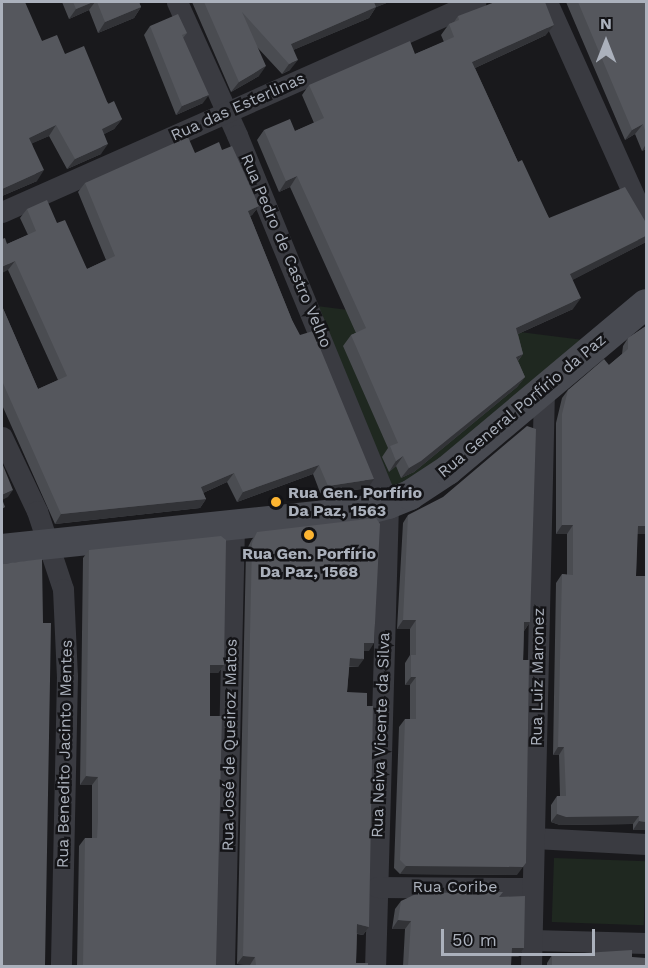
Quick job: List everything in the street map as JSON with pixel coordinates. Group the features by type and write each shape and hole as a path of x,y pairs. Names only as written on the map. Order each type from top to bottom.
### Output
{"street":[{"name":"Rua Pedro de Castro Velho","path":"177,2 227,112 388,504"},
{"name":"Rua das Esterlinas","path":"2,212 475,2"},
{"path":"547,2 646,222"},
{"name":"Rua General Porfírio da Paz","path":"2,549 362,510 388,504 410,495 448,470 544,387 646,304"},
{"name":"Rua Luiz Maronez","path":"531,966 544,387"},
{"name":"Rua Benedito Jacinto Mentes","path":"2,437 50,543 63,589 66,620 61,966"},
{"name":"Rua Neiva Vicente da Silva","path":"375,966 388,504"},
{"name":"Rua José de Queiroz Matos","path":"224,966 234,523"},
{"path":"534,838 646,844"},
{"name":"Rua Coribe","path":"377,887 532,888"},
{"path":"532,940 646,943"}],"shaded area":[{"path":"309,305 599,342 388,504"},
{"path":"554,858 646,861 644,925 552,922"}],"building":[{"path":"2,2 25,2 42,41 57,35 65,54 84,46 108,104 114,101 122,119 102,129 108,144 75,159 56,125 29,138 44,170 2,189"},
{"path":"73,2 93,2 76,9"},
{"path":"97,2 139,2 141,7 105,22"},
{"path":"204,2 374,2 376,7 291,44 298,60 289,64 242,12 266,66 239,82"},
{"path":"495,2 545,2 554,25 472,62 518,162 522,160 549,218 625,187 646,222 646,236 570,274 581,298 516,328 523,354 516,357 525,377 421,461 409,468 403,456 396,461 390,446 398,443 351,335 366,328 297,176 286,181 264,130 290,119 295,131 324,118 309,85 410,41 415,54 454,37 449,24 459,20 458,16"},
{"path":"578,2 646,2 646,134 643,124 632,130"},
{"path":"178,14 187,33 182,35 209,95 182,106 150,26"},
{"path":"188,137 195,153 219,142 222,150 232,146 259,206 248,211 292,320 300,335 313,331 374,479 328,486 319,465 243,492 234,473 201,487 206,499 61,514 2,381 2,306 38,389 67,376 15,261 2,267 2,239 5,238 7,244 36,231 27,209 47,200 57,223 65,220 87,269 115,256 85,183"},
{"path":"646,326 646,526 638,526 636,576 646,576 646,822 639,821 639,816 566,817 557,814 557,796 566,796 564,747 558,747 562,574 573,575 573,525 562,525 562,414 568,390 604,359 609,365 628,349 628,338"},
{"path":"527,426 536,429 530,622 524,622 523,660 529,660 526,863 523,867 406,866 400,860 405,719 416,719 416,677 411,677 411,655 416,655 416,620 403,620 408,515 443,497"},
{"path":"2,463 13,490 2,495"},
{"path":"376,518 380,524 374,643 364,643 364,659 350,658 347,692 367,693 367,706 373,706 369,927 357,924 356,963 368,963 368,966 256,966 255,957 243,956 252,543 257,532"},
{"path":"221,536 226,540 224,665 210,665 210,716 222,716 216,966 83,966 85,838 97,838 98,820 98,777 86,776 89,550"},
{"path":"42,559 43,623 51,623 45,966 2,966 2,564"},
{"path":"503,892 499,897 525,896 524,948 512,948 511,966 408,966 411,921 398,920 401,901 418,893"},
{"path":"632,950 632,957 646,958 646,966 552,966 552,955"}],"place":[{"name":"Rua Gen. Porfírio Da Paz, 1563","path":"276,502"},
{"name":"Rua Gen. Porfírio Da Paz, 1568","path":"309,535"}]}
